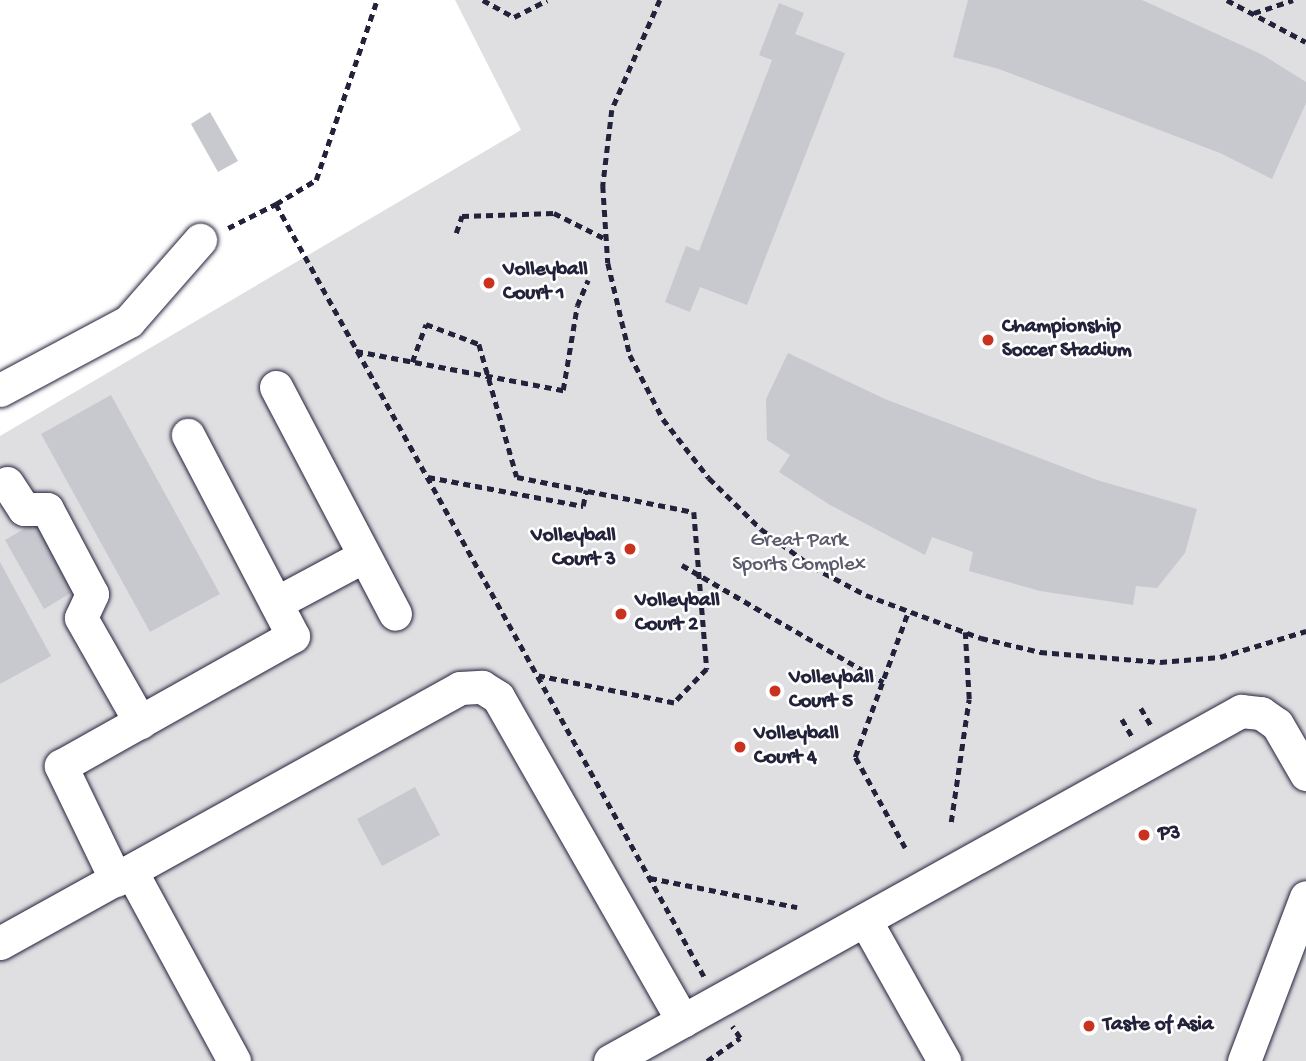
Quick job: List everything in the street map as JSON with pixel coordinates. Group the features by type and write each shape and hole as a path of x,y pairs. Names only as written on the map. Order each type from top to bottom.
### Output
{"lane":[{"path":"0,390 129,321 200,240"},
{"path":"276,387 395,614"},
{"path":"188,435 293,636 61,766 234,1061"},
{"path":"7,483 24,509 47,509 92,594 81,618 140,722"},
{"path":"276,603 364,556"},
{"path":"0,943 460,688 482,687 498,697 683,1021"},
{"path":"610,1061 683,1021 716,999 1241,711 1261,713 1277,724 1306,774"},
{"path":"1244,1061 1306,897"},
{"path":"864,920 944,1061"}],"path":[{"path":"200,240 276,204 316,180 377,0"},
{"path":"483,0 514,17 547,0"},
{"path":"660,0 612,110 603,186 606,239 630,355 663,419 709,478 761,529 813,567 908,612 965,632 1040,652 1160,662 1220,656 1306,631"},
{"path":"1227,0 1306,43"},
{"path":"1253,13 1293,0"},
{"path":"276,204 740,1038 707,1061"},
{"path":"456,233 462,216 554,214 606,239"},
{"path":"356,351 563,390 577,306 587,280"},
{"path":"412,362 426,324 479,344 517,477 694,512 707,669 674,702 538,676"},
{"path":"427,477 583,506 586,490"},
{"path":"682,565 883,682"},
{"path":"905,848 855,757 908,612"},
{"path":"951,822 969,699 965,632"},
{"path":"650,878 797,907"}],"green space":[{"name":"Great Park Sports Complex","path":"455,0 1306,0 1306,1061 0,1061 0,436 521,130"}],"building":[{"path":"968,0 1142,0 1261,54 1306,82 1306,103 1272,179 1220,153 999,69 953,57"},
{"path":"779,3 804,13 795,34 845,53 747,305 700,287 690,312 665,302 686,246 699,251 772,60 759,55"},
{"path":"210,112 238,161 218,172 191,124"},
{"path":"788,353 885,399 1097,480 1197,509 1185,553 1157,588 1136,586 1133,605 1040,591 969,571 973,552 932,537 925,555 830,505 779,472 790,455 767,440 766,399"},
{"path":"111,395 220,594 150,632 41,434"},
{"path":"46,516 86,584 44,609 5,540"},
{"path":"0,562 51,656 0,684"},
{"path":"415,787 440,835 382,866 357,819"}],"place":[{"name":"Volleyball Court 1","path":"489,283"},
{"name":"Championship Soccer Stadium","path":"988,340"},
{"name":"Volleyball Court 3","path":"630,549"},
{"name":"Volleyball Court 2","path":"621,614"},
{"name":"Volleyball Court 5","path":"775,691"},
{"name":"Volleyball Court 4","path":"740,747"},
{"name":"P3","path":"1144,835"},
{"name":"Taste of Asia","path":"1089,1026"}]}
